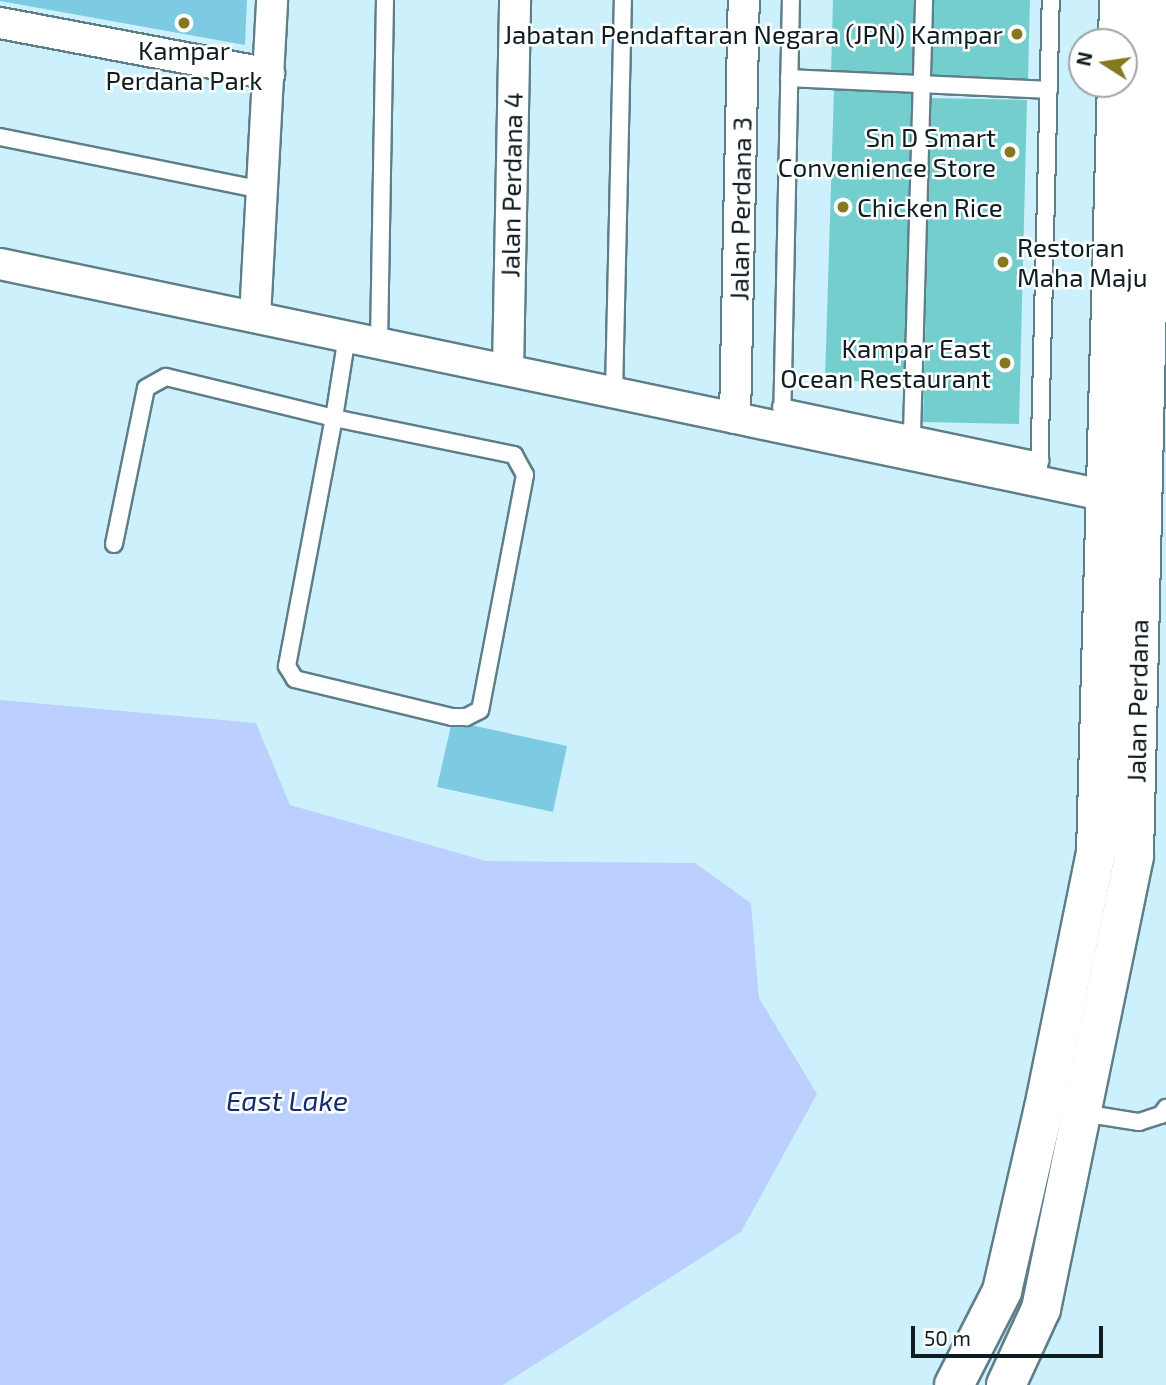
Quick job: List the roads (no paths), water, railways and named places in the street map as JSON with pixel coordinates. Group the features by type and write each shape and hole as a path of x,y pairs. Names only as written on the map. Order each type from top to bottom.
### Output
{"street":[{"path":"255,317 272,0"},
{"name":"Jalan Perdana 4","path":"508,370 514,0"},
{"name":"Jalan Perdana 3","path":"735,418 744,0"},
{"path":"1118,28 1119,0"},
{"name":"Jalan Perdana","path":"1006,1385 1041,1309 1134,856 1141,502 1159,109 1154,0"},
{"path":"0,23 269,75"},
{"name":"Jalan Perdana","path":"967,1380 1002,1291 1044,1108 1097,853 1104,495 1117,98"},
{"path":"0,264 735,418 782,417 1040,471 1104,495 1141,502"}],"lane":[{"path":"379,343 385,0"},
{"path":"614,392 623,0"},
{"path":"791,0 782,417 912,434 1040,471 1051,0"},
{"path":"912,434 924,0"},
{"path":"789,78 1049,90"},
{"path":"0,137 263,190"},
{"path":"114,544 146,388 155,380 166,377 334,418 514,455 525,475 480,710 466,717 452,717 295,679 287,666 334,418 348,336"},
{"path":"1082,1113 1139,1122 1161,1115 1166,1108"}],"water":[{"name":"East Lake","path":"0,700 256,723 290,805 486,861 695,863 751,903 759,998 817,1094 741,1232 503,1385 0,1385"}],"place":[{"name":"Kampar Perdana Park","path":"184,23"},
{"name":"Jabatan Pendaftaran Negara (JPN) Kampar","path":"1017,34"},
{"name":"Sn D Smart Convenience Store","path":"1010,152"},
{"name":"Chicken Rice","path":"843,207"},
{"name":"Restoran Maha Maju","path":"1003,262"},
{"name":"Kampar East Ocean Restaurant","path":"1005,363"}]}
